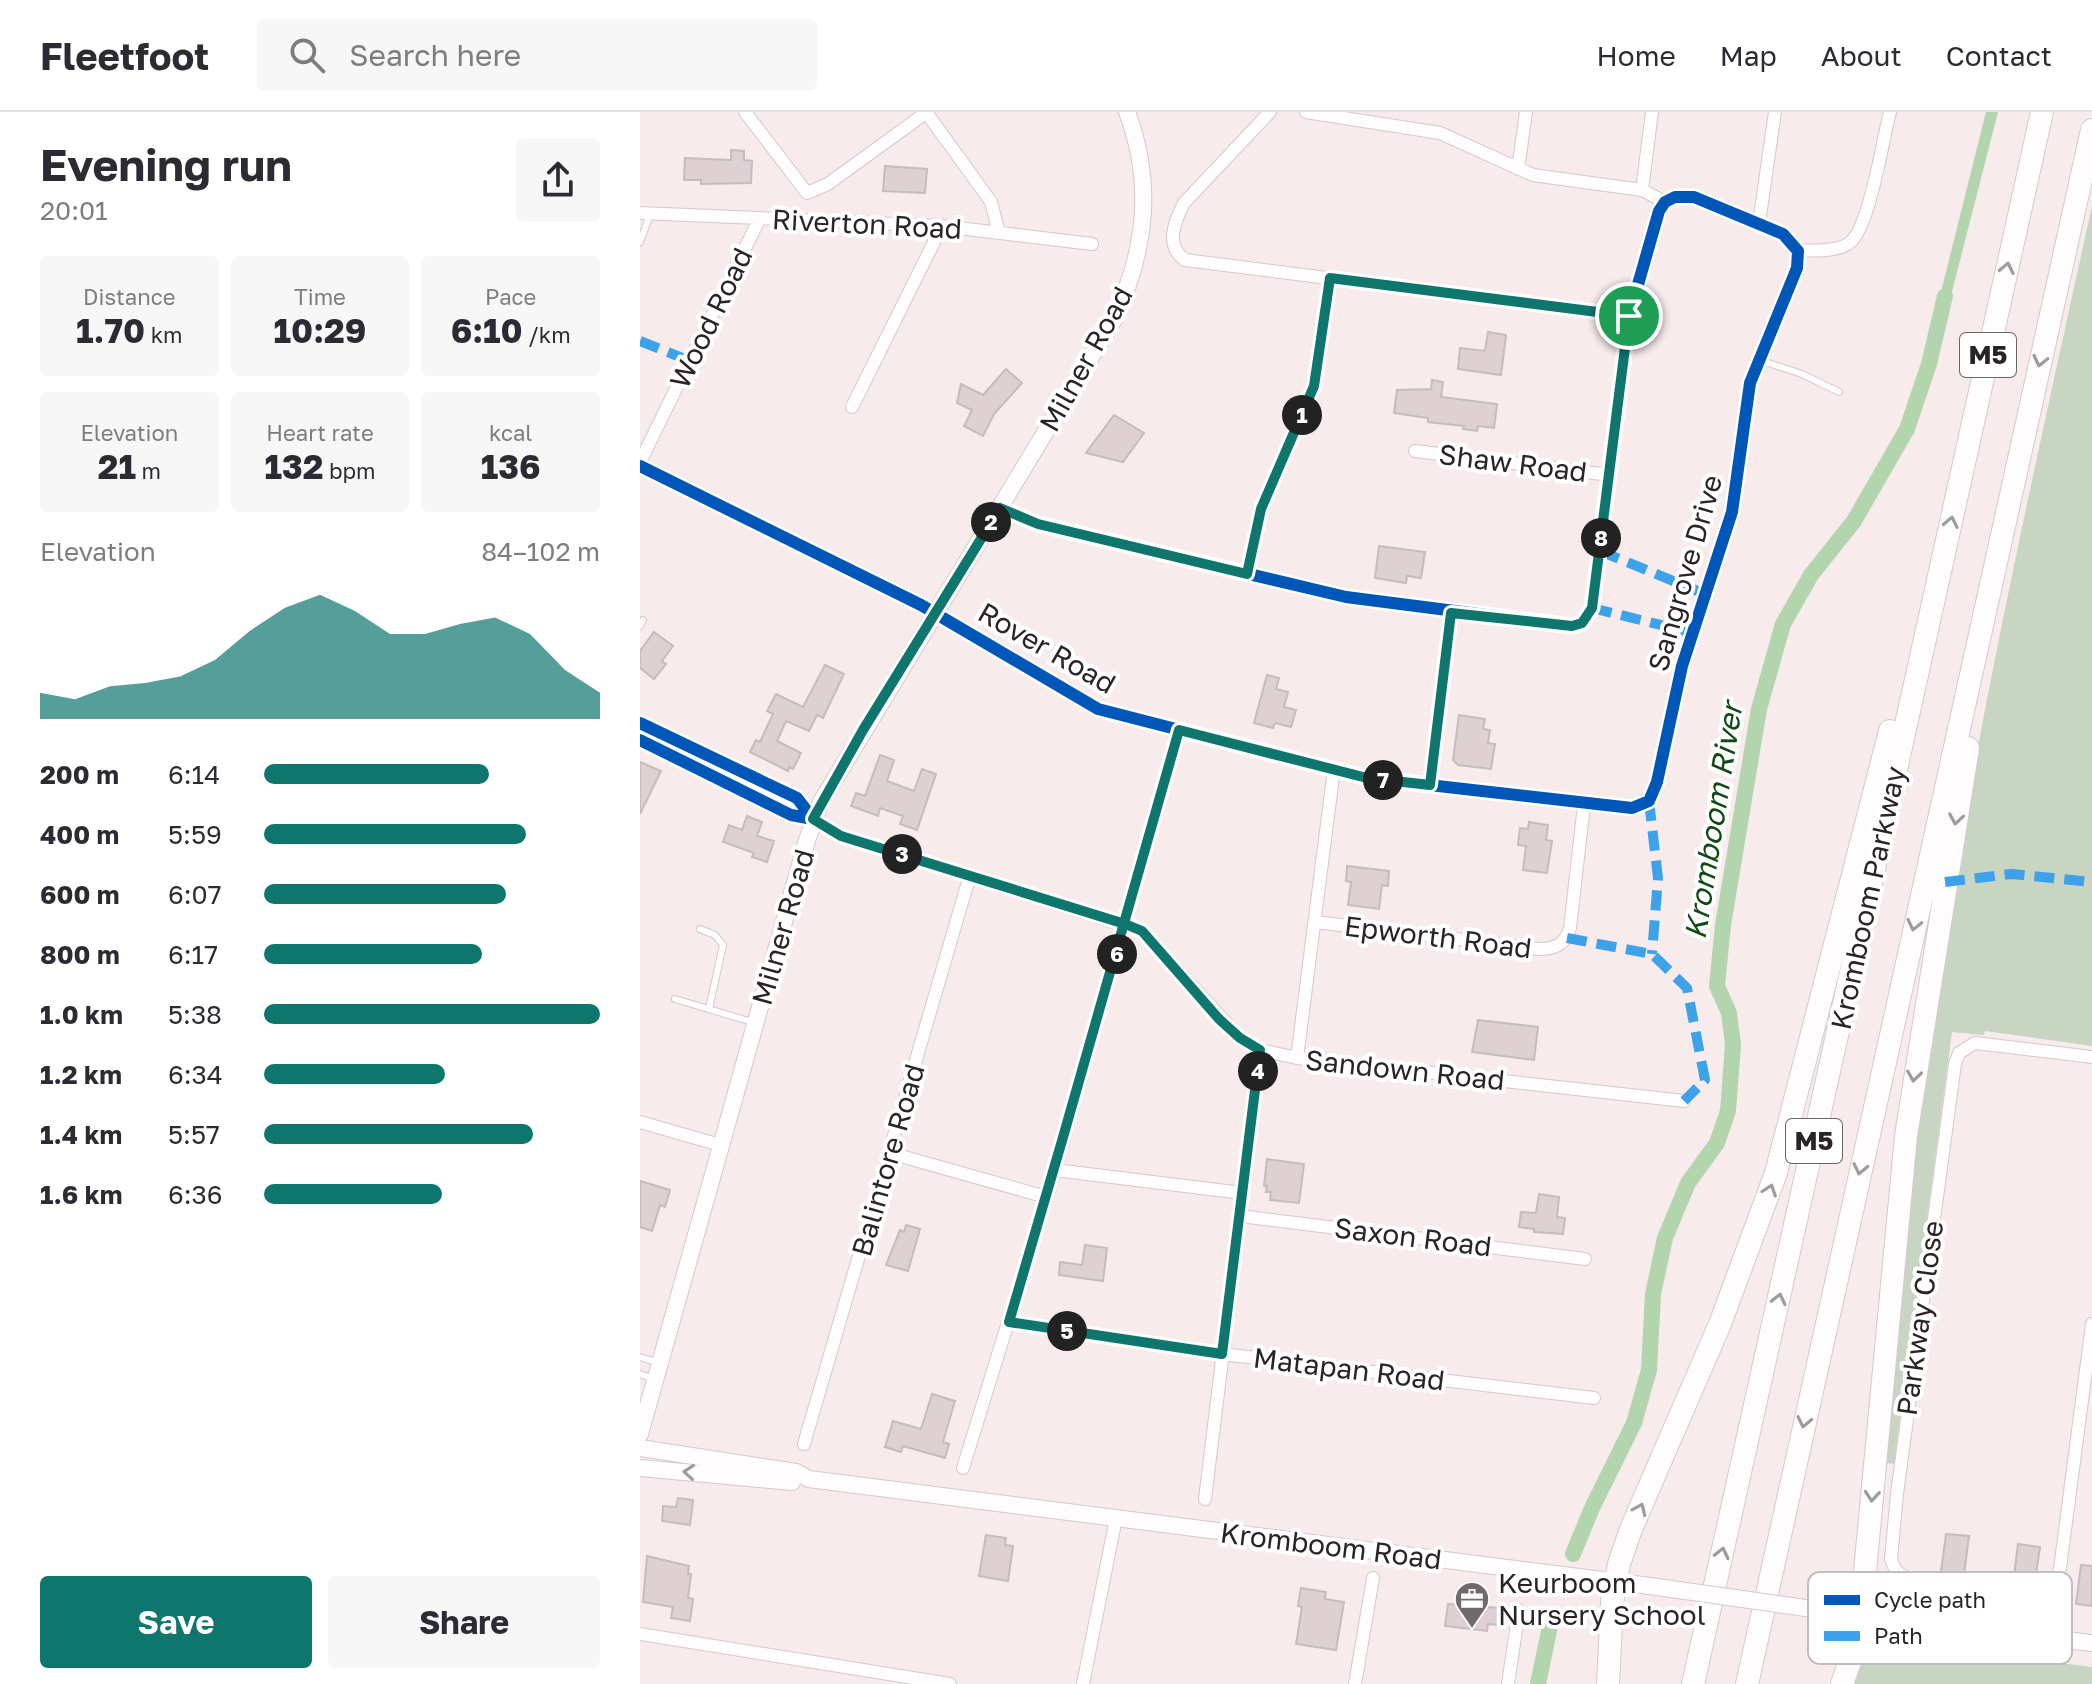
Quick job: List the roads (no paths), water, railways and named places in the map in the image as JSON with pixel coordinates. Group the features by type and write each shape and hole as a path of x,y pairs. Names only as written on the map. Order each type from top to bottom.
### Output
{"highway":[{"name":"Kromboom Parkway","path":"1693,1684 2042,112"},
{"name":"Kromboom Parkway","path":"1747,1684 2092,130"},
{"path":"1865,1572 1906,1136 2010,494"},
{"path":"1608,1684 1616,1583 1625,1544 1720,1324 1776,1173 1917,624 1934,598"},
{"path":"1842,1684 1849,1664"}],"street":[{"path":"745,112 807,193 805,219"},
{"path":"807,193 828,184 927,112 991,202 999,233"},
{"name":"Milner Road","path":"640,1434 651,1372 720,1145 813,819 863,730 1114,319 1135,268 1144,219 1144,183 1137,139 1127,112"},
{"path":"1270,112 1194,190 1178,215 1173,239 1177,254 1185,260 1629,316"},
{"path":"1306,112 1440,133 1518,169 1545,177 1642,190 1665,202"},
{"path":"1518,169 1526,112"},
{"path":"1642,190 1652,112"},
{"path":"1759,223 1775,112"},
{"path":"1000,508 1038,524 1346,597 1558,626 1582,623 1592,608 1629,316 1655,220 1665,202 1684,196 1694,197 1783,234 1798,251 1837,248 1854,239 1864,219 1890,112"},
{"name":"Riverton Road","path":"645,213 942,226 1092,244"},
{"name":"Wood Road","path":"640,464 760,218"},
{"path":"852,407 942,226"},
{"name":"Sangrove Drive","path":"1649,801 1657,782 1682,666 1732,512 1747,397 1797,268 1798,251"},
{"path":"1247,574 1261,509 1314,386 1330,278"},
{"name":"Shaw Road","path":"1415,451 1610,475"},
{"name":"Rover Road","path":"640,464 936,613 1098,709 1367,778 1623,809 1641,806 1649,801"},
{"path":"1430,785 1451,613"},
{"path":"963,1468 1055,1170 1179,730"},
{"name":"Sandown Road","path":"640,731 841,836 1125,924 1148,936 1219,1019 1240,1038 1260,1050 1297,1058 1684,1101"},
{"path":"1297,1058 1334,769"},
{"name":"Epworth Road","path":"1316,922 1538,949 1560,945 1567,938 1570,928 1584,805"},
{"name":"Balintore Road","path":"804,1444 970,875"},
{"name":"Parkway Close","path":"1896,1572 1891,1559 1897,1494 1953,1077 1959,1053 1968,1045 1984,1043 2092,1057"},
{"path":"1205,1499 1260,1050"},
{"path":"640,1122 720,1145"},
{"path":"890,1153 1046,1197"},
{"path":"1055,1170 1242,1193"},
{"name":"Saxon Road","path":"1240,1216 1585,1259"},
{"name":"Matapan Road","path":"1009,1322 1222,1354 1594,1398"},
{"path":"2060,1572 2092,1324"},
{"name":"Kromboom Road","path":"640,1448 796,1472 809,1479 1808,1608"},
{"name":"Kromboom Road","path":"640,1468 794,1483 809,1479"},
{"path":"1083,1684 1116,1518"},
{"path":"1355,1684 1373,1578"},
{"path":"1508,1684 1519,1610"},
{"path":"640,1634 950,1684"},
{"name":"Kromboom Road","path":"2072,1640 2092,1643"}],"lane":[{"path":"640,242 645,213"},
{"path":"1759,360 1802,374 1839,392"},
{"path":"700,929 715,935 723,945 709,1009"},
{"path":"675,999 755,1023"},
{"path":"640,1357 651,1372"}],"waterway":[{"name":"Kromboom River","path":"1573,1554 1634,1423 1649,1370 1653,1294 1665,1238 1688,1183 1717,1143 1728,1111 1733,1044 1729,1013 1717,986 1723,925 1759,709 1783,624 1811,575 1854,521 1907,429 1929,364 1945,296"},
{"name":"Kromboom River","path":"1538,1684 1549,1631"}],"place":[{"name":"Keurboom Nursery School","path":"1472,1630"}]}
